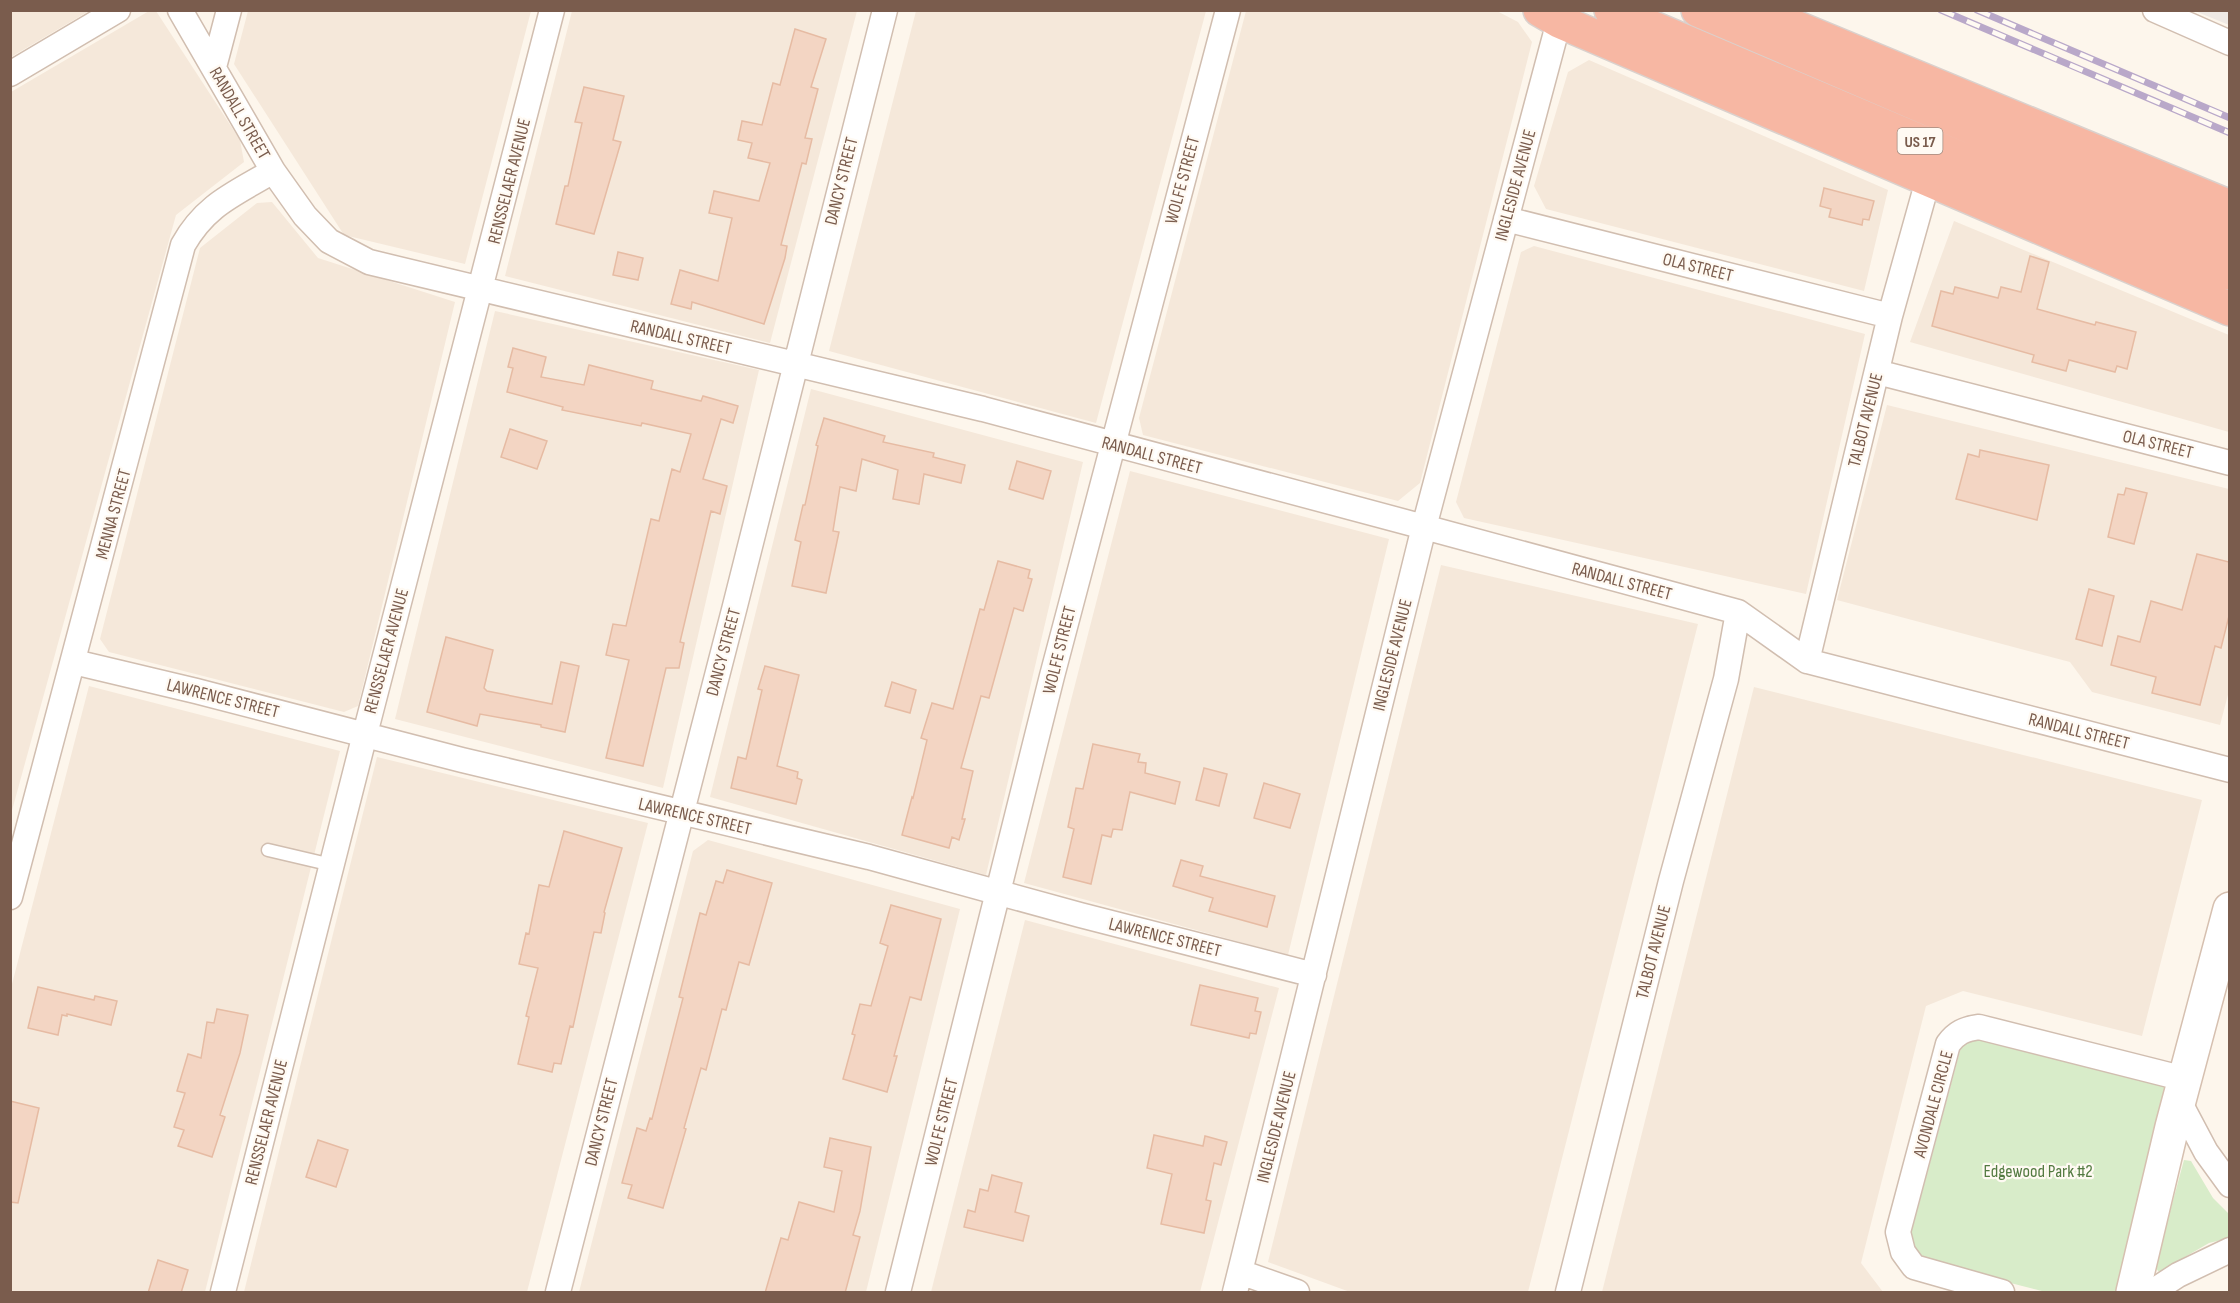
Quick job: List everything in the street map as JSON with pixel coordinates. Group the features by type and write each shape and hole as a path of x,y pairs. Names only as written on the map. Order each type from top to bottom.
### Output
{"highway":[{"name":"US 17","path":"1611,10 2229,273"},
{"name":"US 17","path":"1698,10 2229,238"},
{"path":"1754,10 2229,207"},
{"path":"1549,16 2229,309"}],"main road":[{"path":"2133,1293 2229,909"}],"street":[{"path":"10,74 118,10"},
{"name":"RANDALL STREET","path":"180,10 273,171 305,216 328,241 369,262 983,409 1424,526 1738,612 1807,661 2229,770"},
{"path":"214,67 229,10"},
{"name":"RENSSELAER AVENUE","path":"223,1293 552,10"},
{"name":"DANCY STREET","path":"558,1293 735,606 794,363 885,10"},
{"name":"WOLFE STREET","path":"898,1293 1052,676 1228,10"},
{"path":"2155,10 2229,43"},
{"name":"INGLESIDE AVENUE","path":"1237,1282 1424,526 1506,219 1549,16"},
{"name":"MENNA STREET","path":"10,897 183,245 193,226 211,208 273,171"},
{"name":"TALBOT AVENUE","path":"1807,661 1890,316 1928,180"},
{"name":"OLA STREET","path":"1506,219 1890,316"},
{"name":"OLA STREET","path":"1877,372 2229,463"},
{"name":"TALBOT AVENUE","path":"1568,1293 1671,880 1726,679 1738,612"},
{"name":"LAWRENCE STREET","path":"74,662 681,813 869,857 999,894 1314,975"},
{"name":"AVONDALE CIRCLE","path":"2002,1293 1914,1267 1903,1252 1899,1232 1948,1044 1955,1035 1967,1028 1978,1027 2182,1090"},
{"path":"2182,1090 2206,1152 2229,1185"},
{"path":"2152,1293 2178,1275 2229,1250"},
{"path":"1237,1282 1297,1293"}],"lane":[{"path":"268,850 332,865"}],"shaded area":[{"path":"11,10 89,10 89,11 11,57"},
{"path":"1495,10 1518,22 1532,42 1420,483 1398,501 1143,435 1139,418 1246,11"},
{"path":"149,11 156,11 240,140 244,162 176,215 11,814 11,92"},
{"path":"248,11 531,11 465,264 344,235 234,64"},
{"path":"572,11 857,11 770,343 505,276"},
{"path":"916,11 1206,11 1096,423 829,351"},
{"path":"2195,11 2229,11 2229,25"},
{"path":"1589,60 1888,190 1864,291 1546,209 1534,186 1568,72"},
{"path":"272,202 318,258 455,302 358,706 344,712 109,652 100,639 200,248 257,203"},
{"path":"1954,221 2229,335 2229,432 1910,342"},
{"path":"1534,246 1865,334 1806,594 1464,518 1456,502 1521,252"},
{"path":"495,311 759,370 663,788 395,719"},
{"path":"811,389 1083,462 986,875 710,797"},
{"path":"1887,405 2229,489 2230,687 2220,725 2092,692 2070,662 1837,600"},
{"path":"1130,471 1389,539 1288,955 1024,883"},
{"path":"1441,565 1698,624 1528,1292 1350,1292 1268,1262"},
{"path":"89,686 340,751 205,1292 11,1292 11,988"},
{"path":"1754,687 2202,800 2142,1036 1963,991 1926,1006 1861,1263 1883,1292 1602,1292"},
{"path":"377,757 648,823 527,1292 244,1292"},
{"path":"708,840 960,909 866,1292 579,1292 693,851"},
{"path":"1025,920 1279,988 1200,1292 931,1292"}],"green space":[{"name":"Edgewood Park #2","path":"1964,1036 2170,1087 2116,1292 2046,1292 1905,1256"},
{"path":"2184,1160 2191,1161 2213,1198 2229,1214 2229,1238 2209,1243 2159,1272 2155,1267"}],"building":[{"path":"795,29 826,39 811,87 818,89 805,138 812,139 806,164 802,163 781,245 787,246 785,258 764,324 692,302 691,309 671,304 680,270 718,281 732,218 709,213 714,191 759,201 770,163 748,158 752,143 738,140 742,121 762,125 773,83 780,85"},
{"path":"584,87 624,96 613,140 621,142 594,234 556,224 565,186 568,186 582,123 575,122"},
{"path":"1824,188 1874,201 1869,220 1863,219 1862,225 1829,217 1831,209 1820,206"},
{"path":"618,252 643,258 638,280 613,275"},
{"path":"2030,256 2049,262 2037,309 2095,325 2096,322 2136,332 2127,369 2117,366 2115,372 2069,360 2066,371 2032,362 2034,355 1932,326 1941,291 1953,294 1955,287 1998,298 2001,287 2021,292"},
{"path":"513,348 546,357 541,377 584,385 589,365 653,381 651,389 701,401 703,396 738,406 733,423 721,419 703,479 727,486 720,514 711,511 680,642 684,643 679,668 666,668 643,766 606,758 629,660 606,655 613,624 626,626 651,519 659,521 672,469 680,472 691,434 642,423 641,426 562,410 563,407 507,392 513,368 508,367"},
{"path":"824,418 885,436 883,442 934,453 933,457 965,465 961,483 924,474 919,504 893,499 898,470 862,459 856,491 840,487 833,531 839,532 826,593 792,586 801,542 795,540"},
{"path":"510,429 547,441 537,469 501,457"},
{"path":"1980,450 2049,465 2037,520 1956,499 1968,454 1979,457"},
{"path":"1017,461 1051,471 1043,499 1009,489"},
{"path":"2126,488 2147,493 2134,544 2108,537 2118,494 2124,495"},
{"path":"2197,554 2229,562 2229,616 2221,648 2215,646 2200,705 2152,693 2156,677 2111,665 2118,636 2140,642 2151,601 2182,610"},
{"path":"998,561 1030,570 1028,578 1032,579 1023,611 1014,608 989,698 981,696 961,768 973,771 962,819 965,819 959,840 952,837 949,848 902,835 927,740 921,738 932,703 953,709 980,609 984,610"},
{"path":"2089,589 2114,596 2102,646 2076,639"},
{"path":"446,637 493,650 484,688 487,691 552,704 561,662 579,666 565,732 541,727 541,725 480,714 477,726 427,712"},
{"path":"765,666 799,675 777,766 798,772 797,778 802,780 796,804 731,788 738,757 746,759 762,690 758,689"},
{"path":"892,682 916,690 910,713 885,706"},
{"path":"1093,744 1140,754 1138,762 1146,763 1145,773 1180,782 1175,804 1130,792 1122,830 1113,829 1111,837 1102,835 1091,884 1063,877 1074,829 1068,827 1076,788 1083,789"},
{"path":"1204,768 1227,774 1219,806 1196,800"},
{"path":"1264,783 1300,794 1290,828 1254,818"},
{"path":"564,831 622,848 604,912 601,933 594,932 573,1027 570,1026 561,1064 554,1063 552,1072 518,1064 529,1017 526,1016 538,968 519,964 526,933 529,934 539,885 549,887"},
{"path":"1181,860 1203,866 1200,876 1275,896 1267,927 1209,911 1213,898 1173,886"},
{"path":"727,870 772,883 749,965 739,962 726,1010 722,1009 706,1070 701,1068 663,1208 628,1198 632,1185 622,1183 637,1128 646,1131 650,1118 652,1119 683,998 679,997 700,913 706,915 716,881 723,883"},
{"path":"891,905 941,919 921,1000 910,997 887,1092 843,1079 855,1035 852,1034 860,1004 871,1006 888,946 880,943"},
{"path":"1200,985 1258,998 1255,1011 1261,1012 1256,1034 1250,1033 1249,1038 1191,1025"},
{"path":"38,987 94,1000 95,996 117,1001 111,1025 67,1014 67,1016 62,1015 58,1035 28,1028"},
{"path":"217,1009 248,1015 240,1053 220,1115 225,1117 212,1157 178,1146 184,1130 174,1127 185,1093 177,1091 188,1054 201,1058 207,1022 214,1023"},
{"path":"10,1101 39,1108 18,1203 10,1202"},
{"path":"1154,1135 1203,1146 1205,1136 1227,1142 1221,1165 1214,1163 1206,1200 1211,1201 1204,1233 1161,1224 1172,1174 1147,1168"},
{"path":"830,1138 871,1147 860,1211 853,1235 860,1237 845,1293 765,1293 781,1238 788,1240 799,1202 834,1212 842,1171 824,1167"},
{"path":"318,1140 348,1150 336,1187 306,1177"},
{"path":"992,1175 1022,1183 1015,1212 1029,1216 1023,1241 964,1227 968,1210 975,1212 980,1189 988,1191"},
{"path":"158,1260 188,1270 181,1293 148,1293"}],"railway":[{"path":"1941,10 2230,133"},
{"path":"1977,10 2230,118"}]}
